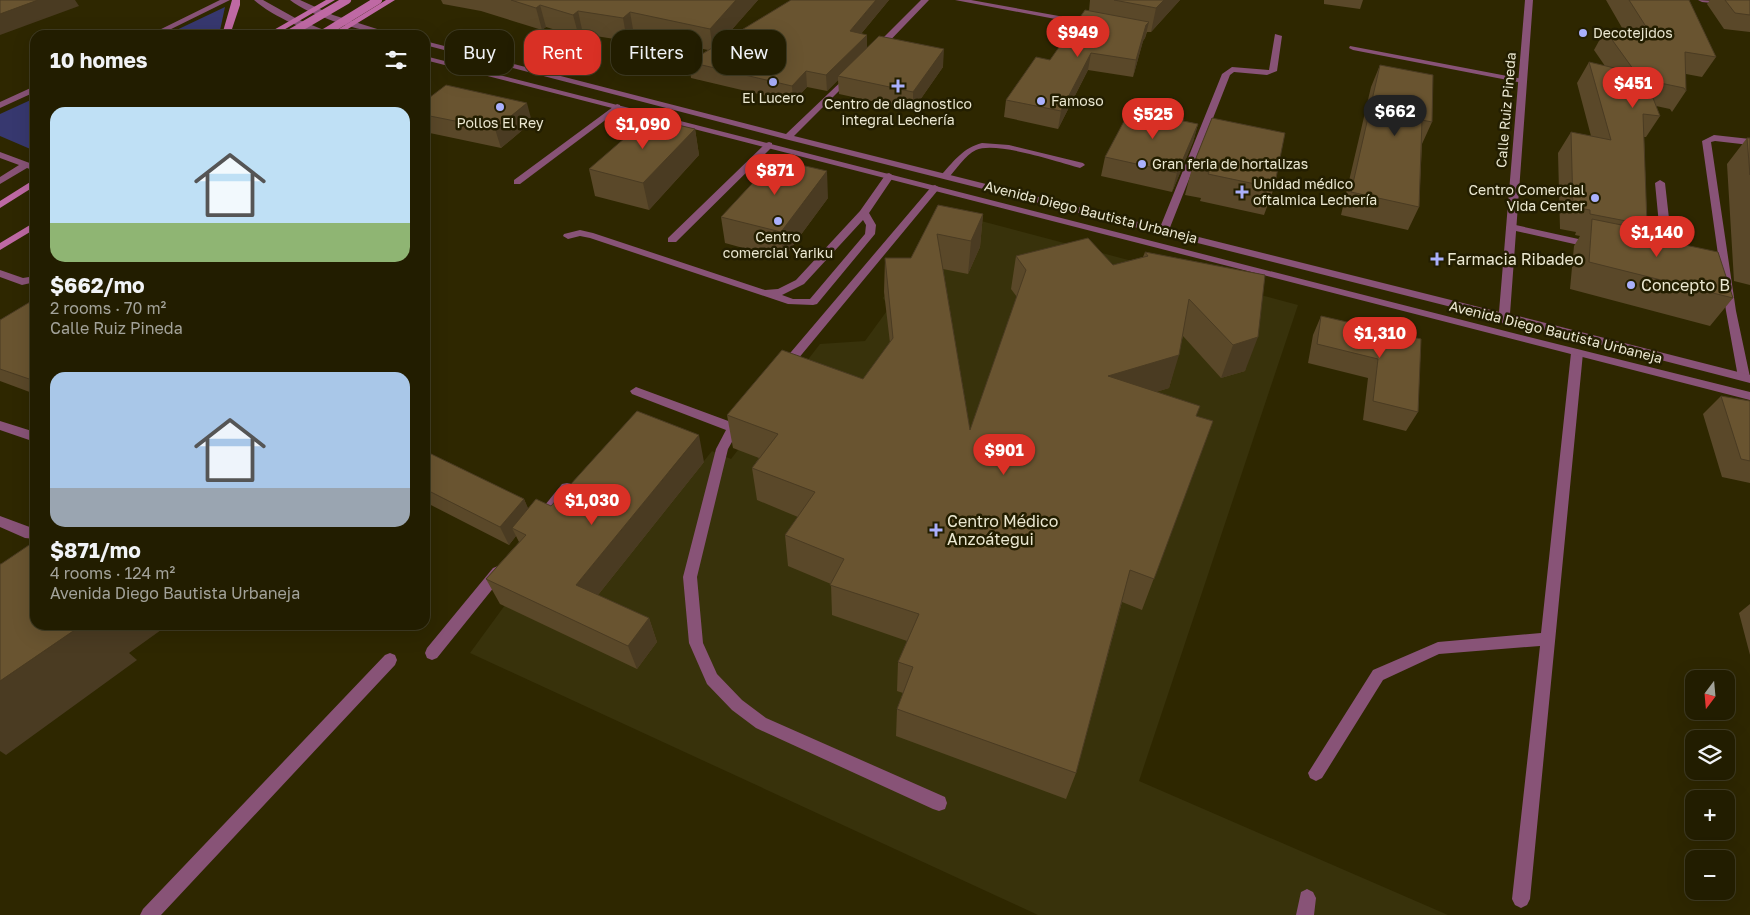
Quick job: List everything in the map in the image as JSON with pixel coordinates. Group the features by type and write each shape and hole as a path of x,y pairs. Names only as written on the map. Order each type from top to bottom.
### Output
{"main road":[{"path":"228,30 236,0"},
{"path":"278,30 331,0"},
{"path":"296,30 347,0"},
{"path":"328,30 378,0"},
{"path":"341,30 391,0"},
{"path":"365,16 361,23 367,29"},
{"path":"0,205 30,185"},
{"path":"0,213 30,193"},
{"path":"0,238 30,218"},
{"path":"0,247 30,228"}],"street":[{"path":"163,30 226,0"},
{"path":"258,0 294,21 319,30"},
{"path":"294,0 313,10 371,30"},
{"path":"870,55 925,0"},
{"path":"959,0 1100,26"},
{"name":"Calle Ruiz Pineda","path":"1504,318 1529,0"},
{"path":"1702,0 1750,5"},
{"path":"1164,230 1226,74 1232,69 1267,73 1273,71 1278,36"},
{"name":"Avenida Diego Bautista Urbaneja","path":"430,44 788,137 1747,378"},
{"path":"1353,48 1523,81"},
{"name":"Avenida Diego Bautista Urbaneja","path":"430,59 1750,396"},
{"path":"788,137 857,68"},
{"path":"0,105 30,91"},
{"path":"517,182 617,107"},
{"path":"1747,378 1731,311 1706,141 1714,138 1750,142"},
{"path":"672,240 768,145"},
{"path":"945,176 968,152 975,147 985,145 999,146 1080,165"},
{"path":"0,155 30,167"},
{"path":"0,181 30,167"},
{"path":"762,292 780,292 800,282 864,213 889,176"},
{"path":"1659,259 1666,258 1668,254 1660,183"},
{"path":"777,376 935,188"},
{"path":"568,236 580,233 593,236 792,302 813,302 870,234 871,225 864,213"},
{"path":"1511,227 1603,247"},
{"path":"0,273 22,282 30,280"},
{"path":"1504,318 1517,338"},
{"path":"1521,899 1577,353"},
{"path":"636,392 733,428"},
{"path":"746,413 733,428 720,458 690,577 696,643 712,679 737,705 761,723 939,803"},
{"path":"0,425 30,435"},
{"path":"536,526 567,488"},
{"path":"0,521 30,534"},
{"path":"432,653 505,563"},
{"path":"1316,773 1378,675 1438,648 1547,639"},
{"path":"149,915 390,660"}],"shaded area":[{"path":"225,7 220,30 177,30"},
{"path":"30,100 30,149 0,136 0,114"},
{"name":"Centro Médico Anzoátegui","path":"951,213 1298,305 1139,781 1448,915 1038,915 470,653 508,601 567,631 712,451 731,459 820,344 865,341 889,308 883,298"}],"building":[{"path":"0,0 38,0 0,14"},
{"path":"511,0 736,0 710,29 630,12 623,18 578,11 573,15 540,5 536,8"},
{"path":"791,0 876,0 850,31 867,35 826,75 806,71 792,86 745,75 786,75 786,30 742,30"},
{"path":"1114,0 1164,0 1156,8"},
{"path":"1629,0 1689,0 1716,57 1685,52 1686,91 1684,88 1646,80 1660,116 1643,114 1647,225 1590,214 1590,210 1573,207 1571,132 1611,140 1589,62 1636,73 1605,30 1652,36"},
{"path":"1725,0 1750,0 1750,15 1735,13"},
{"path":"1085,10 1149,22 1146,25 1136,60 1091,53 1061,111 1006,100 1036,57 1050,60"},
{"path":"879,36 944,49 913,92 838,76"},
{"path":"712,48 712,67 702,65 702,54"},
{"path":"1380,65 1433,75 1432,122 1422,120 1419,207 1351,192"},
{"path":"446,85 527,103 495,129 430,116 430,97"},
{"path":"1131,108 1184,119 1183,121 1198,124 1177,173 1105,157"},
{"path":"648,118 695,129 643,183 589,169"},
{"path":"1212,118 1285,133 1274,188 1208,174 1209,172 1192,168"},
{"path":"1747,138 1750,138 1750,175"},
{"path":"775,159 827,171 781,232 721,217"},
{"path":"938,205 983,214 971,241 937,234 970,430 1026,270 1016,256 1088,238 1113,265 1148,256 1145,252 1265,275 1258,337 1233,345 1189,299 1179,355 1108,376 1200,406 1196,416 1213,421 1154,579 1130,570 1076,773 897,709 913,667 898,662 919,614 830,585 844,559 785,535 815,492 752,468 778,434 727,415 782,350 863,379 893,338 885,258 911,258"},
{"path":"1592,219 1651,231 1652,238 1718,252 1733,298 1589,262"},
{"path":"30,302 30,379 0,369 0,320"},
{"path":"1321,316 1421,339 1418,412 1373,401 1378,359 1317,344"},
{"path":"1721,396 1750,401 1750,461 1741,459"},
{"path":"637,411 699,435 576,585 649,618 628,646 486,579 526,535 512,528 536,499 551,506"},
{"path":"430,453 524,499 500,527 430,492"},
{"path":"30,544 30,630 75,630 0,681 0,564"}],"place":[{"name":"Decotejidos","path":"1583,33"},
{"name":"El Lucero","path":"773,82"},
{"name":"Centro de diagnostico integral Lechería","path":"898,86"},
{"name":"Famoso","path":"1041,101"},
{"name":"Pollos El Rey","path":"500,107"},
{"name":"Gran feria de hortalizas","path":"1142,164"},
{"name":"Unidad médico oftalmica Lechería","path":"1242,192"},
{"name":"Centro Comercial Vida Center","path":"1595,198"},
{"name":"Centro comercial Yariku","path":"778,221"},
{"name":"Farmacia Ribadeo","path":"1437,259"},
{"name":"Concepto B","path":"1631,285"},
{"name":"Centro Médico Anzoátegui","path":"936,530"}]}
